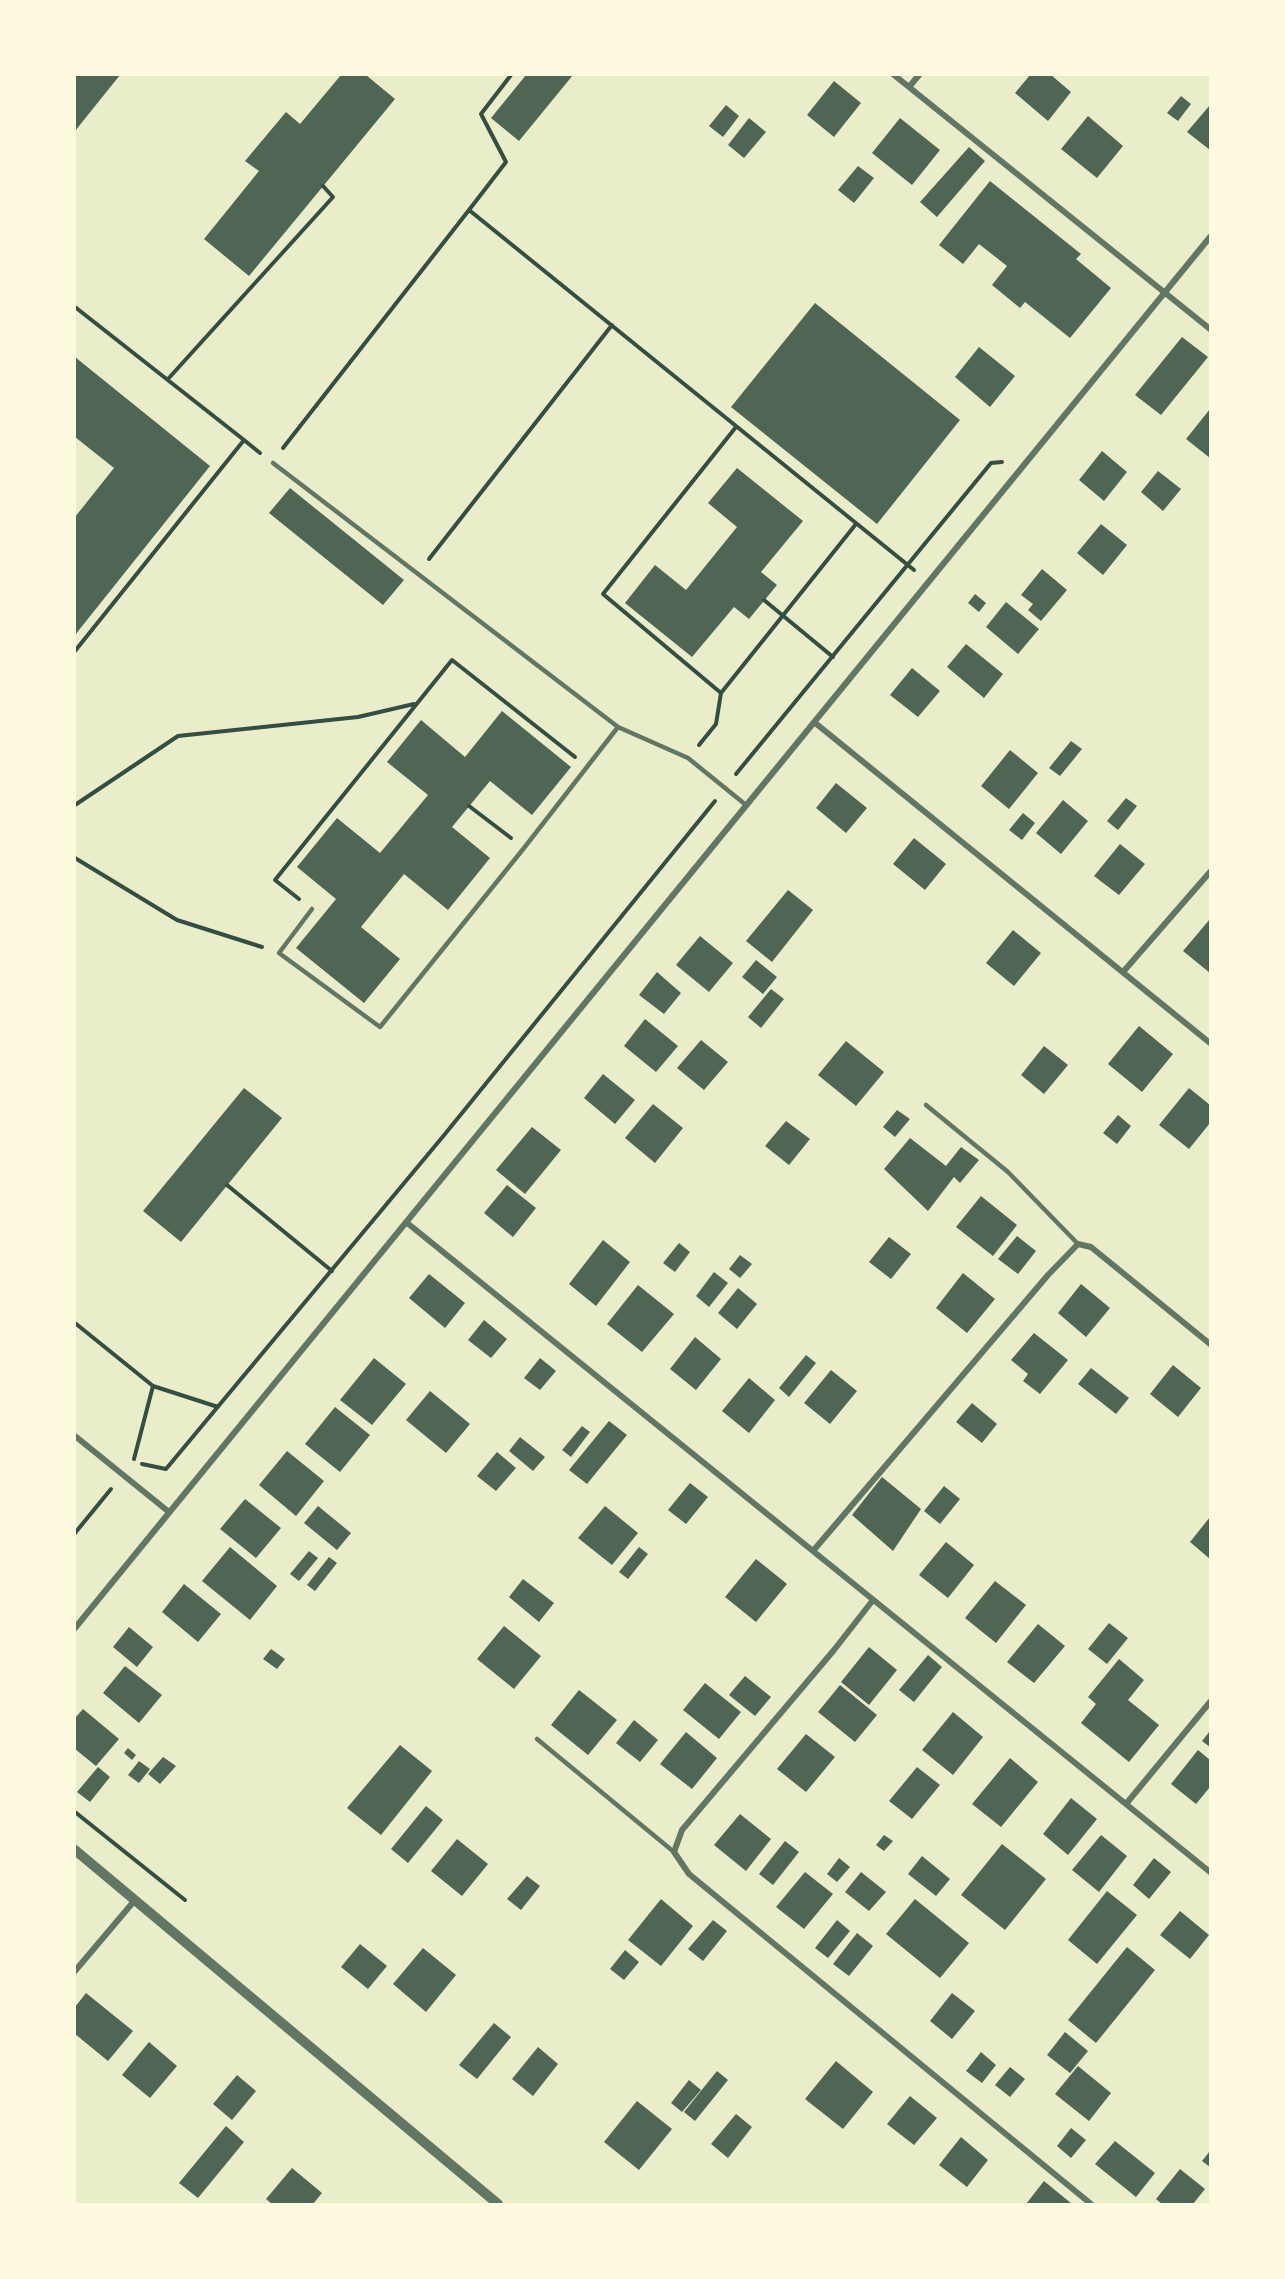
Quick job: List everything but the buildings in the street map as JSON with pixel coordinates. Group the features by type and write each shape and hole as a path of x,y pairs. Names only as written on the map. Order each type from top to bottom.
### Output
{"street":[{"path":"894,75 1210,329"},
{"path":"909,87 919,75"},
{"path":"75,1628 1210,237"},
{"path":"814,722 1210,1043"},
{"path":"1123,972 1210,872"},
{"path":"406,1222 1210,1872"},
{"path":"813,1551 1048,1275 1078,1244 1091,1247 1210,1344"},
{"path":"75,1436 170,1512"},
{"path":"873,1600 834,1650 681,1830 674,1852 689,1874 1091,2204"},
{"path":"1126,1804 1210,1702"},
{"path":"75,1850 498,2204"},
{"path":"75,1971 135,1900"}],"lane":[{"path":"273,463 618,728 688,758 746,805"},
{"path":"312,909 279,953 380,1027 618,728"},
{"path":"926,1104 1008,1172 1078,1244"},
{"path":"537,1739 674,1852"}],"path":[{"path":"273,463 506,162 481,114 511,75"},
{"path":"168,379 333,196 323,186"},
{"path":"469,210 929,582"},
{"path":"75,307 244,440 75,651"},
{"path":"417,574 612,325"},
{"path":"721,693 603,594 736,427"},
{"path":"153,1386 133,1462 166,1469 333,1271 991,463 1029,458"},
{"path":"688,758 716,724 721,693 856,524"},
{"path":"764,600 833,657"},
{"path":"312,909 275,880 452,660 587,766"},
{"path":"75,805 178,736 358,717 415,704"},
{"path":"469,806 524,848"},
{"path":"75,858 177,920 279,953"},
{"path":"227,1185 333,1271"},
{"path":"75,1323 153,1386 218,1407"},
{"path":"75,1533 123,1474"},
{"path":"75,1812 185,1900"}]}
